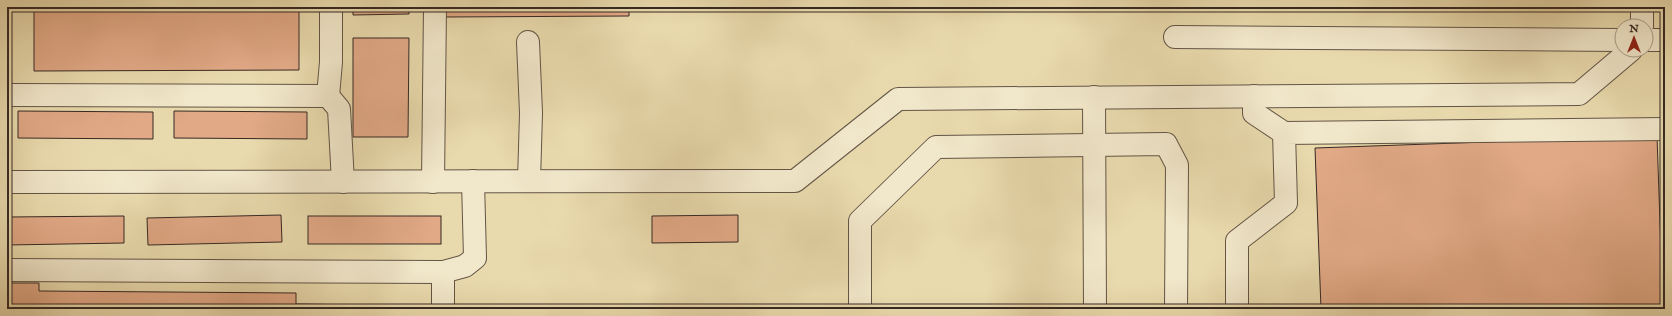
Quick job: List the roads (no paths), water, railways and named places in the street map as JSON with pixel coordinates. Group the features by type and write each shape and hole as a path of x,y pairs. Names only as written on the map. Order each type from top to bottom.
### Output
{"street":[{"path":"331,7 331,62 328,96 339,109 343,182"},
{"path":"433,182 434,7"},
{"path":"1642,7 1642,18"},
{"path":"1175,37 1614,40"},
{"path":"1654,40 1665,40"},
{"path":"528,42 531,113 528,181"},
{"path":"7,182 795,181 898,99 1579,94 1622,58"},
{"path":"7,96 328,96"},
{"path":"1254,96 1254,113 1284,133 1665,129"},
{"path":"1094,97 1096,309"},
{"path":"1237,309 1237,241 1286,203 1284,133"},
{"path":"860,309 860,221 936,147 1094,144 1166,144 1176,165 1176,309"},
{"path":"7,270 443,272 464,266 475,258 473,181"},
{"path":"443,272 444,309"}]}
